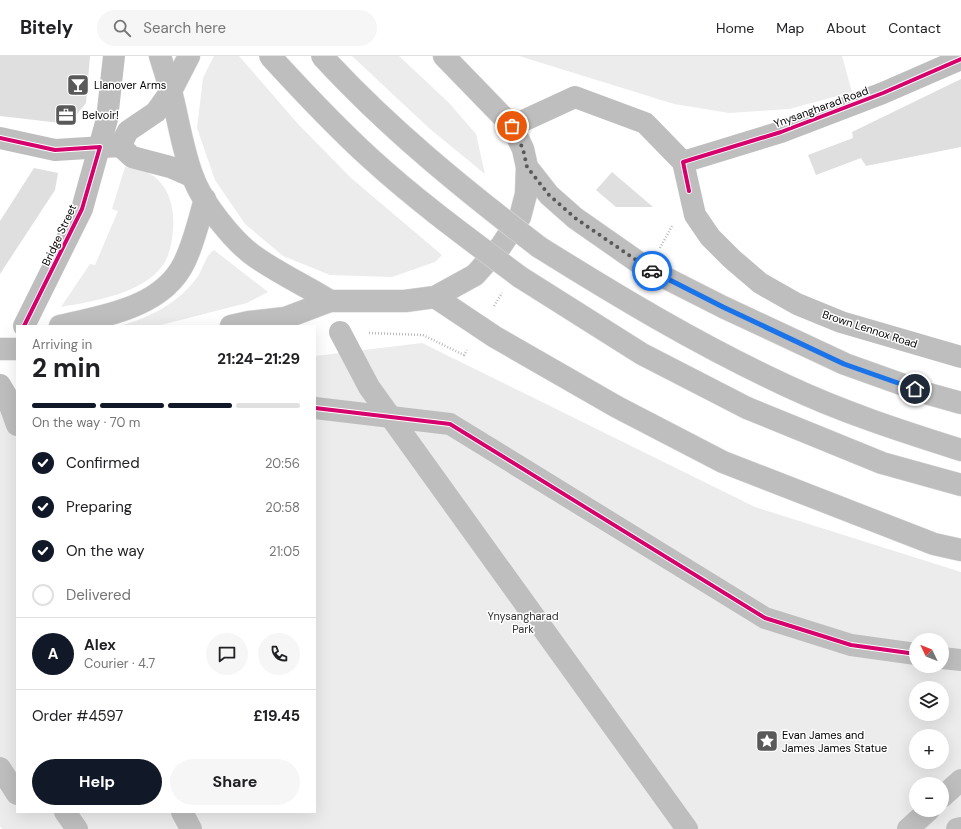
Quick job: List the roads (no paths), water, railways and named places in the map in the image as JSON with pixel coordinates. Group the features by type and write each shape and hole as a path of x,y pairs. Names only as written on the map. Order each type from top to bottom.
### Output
{"main road":[{"path":"110,147 107,119 114,56"},
{"path":"160,56 171,91 193,177 205,199 224,226 239,243 256,258 330,301"},
{"path":"110,147 128,131 156,112 171,91 189,56"},
{"path":"270,56 317,108 371,159 428,207 520,277 642,354 747,408 882,463 961,485"},
{"path":"322,56 375,111 480,202 539,247 632,305 718,353 786,386 869,420 961,450"},
{"path":"236,325 285,318 330,301 405,302 435,297 475,275 501,246 520,217 526,194 527,167 523,149 512,126 444,56"},
{"name":"Ynysangharad Road","path":"683,162 781,132 883,93 961,59"},
{"path":"512,126 575,98 645,123 683,162"},
{"path":"0,138 54,150 110,147 132,157 170,167 193,177"},
{"name":"Bridge Street","path":"24,325 82,209 110,147"},
{"name":"Brown Lennox Road","path":"683,162 689,192 696,215 710,237 760,283 797,304 841,322 961,357"},
{"path":"527,167 549,195 575,218 648,269 723,307 844,364 929,394 961,403"},
{"path":"64,325 128,308 154,296 168,285 184,264 205,199"},
{"path":"435,297 502,341 617,407 723,462 934,544 961,550"},
{"path":"340,332 369,387 687,829"},
{"path":"0,385 6,395 16,422"},
{"path":"316,408 450,424 765,618 851,645 909,653"},
{"path":"949,659 961,660"},
{"path":"0,768 16,792"},
{"path":"949,791 961,780"},
{"path":"66,813 77,829"},
{"path":"183,813 191,829"},
{"path":"908,829 921,817"},
{"path":"957,829 961,828"}],"place":[{"name":"Llanover Arms","path":"78,85"},
{"name":"Belvoir!","path":"66,115"},
{"name":"Evan James and James James Statue","path":"767,741"}],"park label":[{"name":"Ynysangharad Park","path":"523,622"}]}
